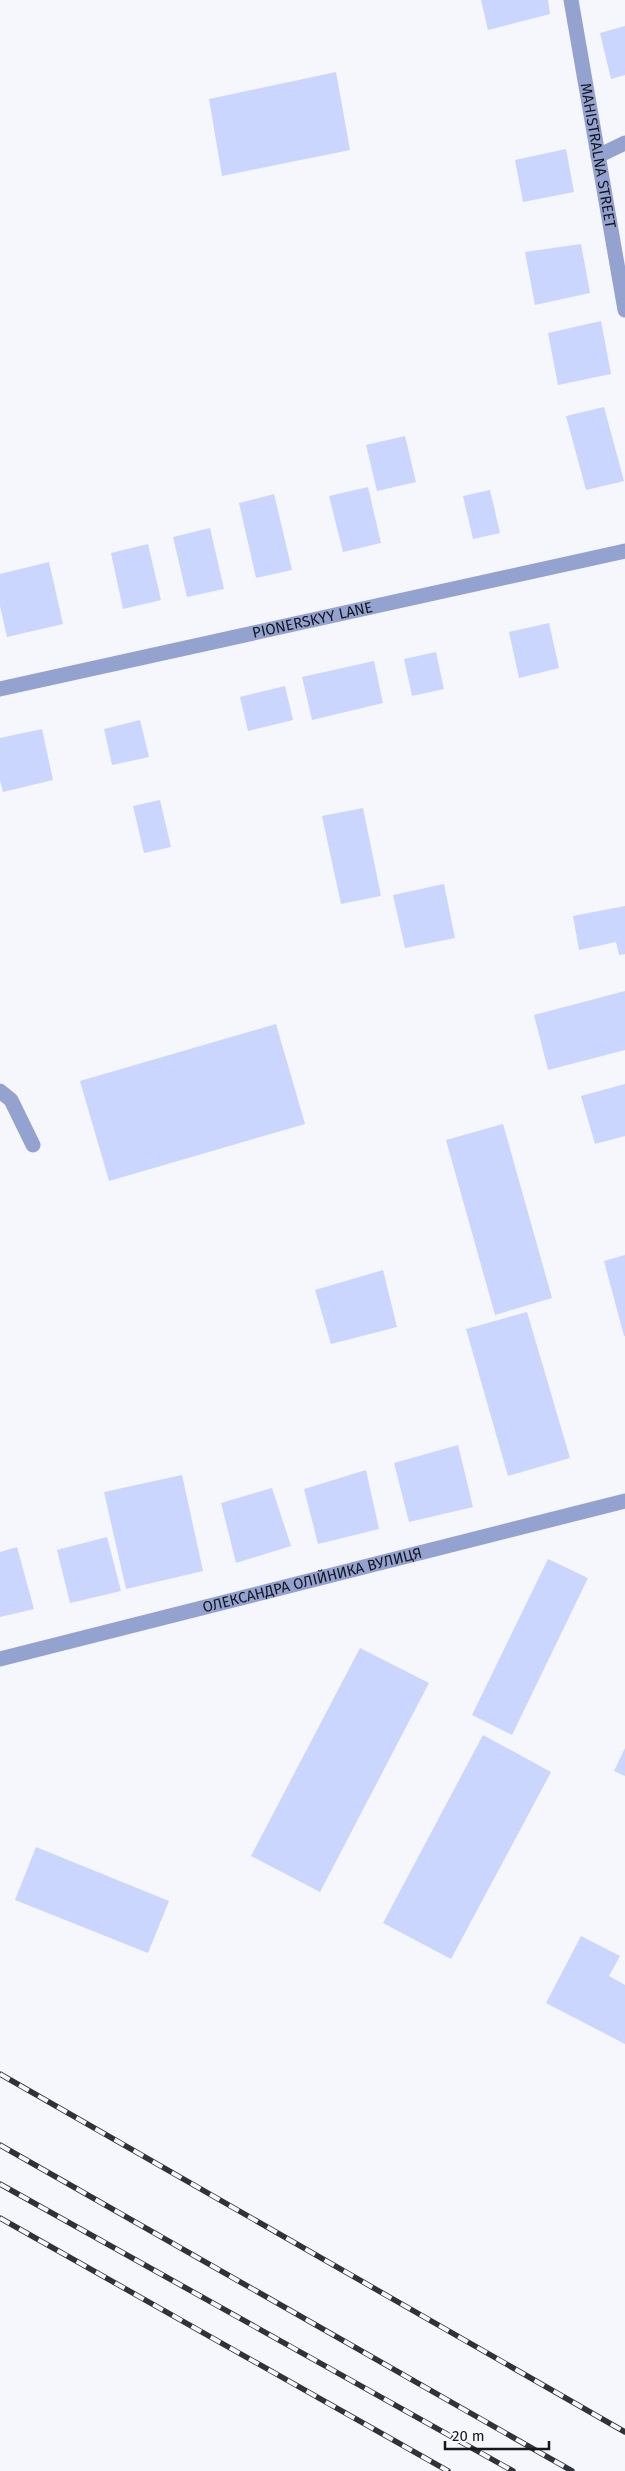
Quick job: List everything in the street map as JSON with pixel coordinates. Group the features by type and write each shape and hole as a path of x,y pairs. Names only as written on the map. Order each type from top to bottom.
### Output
{"street":[{"name":"MAHISTRALNA STREET","path":"571,0 625,310"},
{"path":"598,156 625,143"},
{"name":"PIONERSKYY LANE","path":"0,689 625,551"},
{"path":"0,1092 11,1100 33,1145"},
{"name":"ОЛЕКСАНДРА ОЛІЙНИКА ВУЛИЦЯ","path":"0,1659 625,1501"}],"building":[{"path":"481,0 548,0 550,14 488,30"},
{"path":"625,26 625,75 611,79 600,33"},
{"path":"336,72 350,150 222,176 209,99"},
{"path":"566,149 574,192 523,202 515,160"},
{"path":"581,244 590,293 535,305 525,252"},
{"path":"601,321 611,374 558,385 548,333"},
{"path":"604,407 624,481 586,490 566,416"},
{"path":"405,436 416,482 377,491 366,445"},
{"path":"368,487 381,543 343,552 329,496"},
{"path":"490,490 500,533 473,539 463,496"},
{"path":"274,494 292,570 256,578 239,503"},
{"path":"210,528 224,589 187,597 173,537"},
{"path":"148,544 161,600 123,609 111,553"},
{"path":"49,562 63,624 7,637 0,606 0,574"},
{"path":"549,623 559,668 519,678 509,632"},
{"path":"436,652 444,689 412,696 404,659"},
{"path":"374,661 383,703 312,720 302,677"},
{"path":"285,686 293,720 248,731 240,697"},
{"path":"140,720 149,757 112,765 104,729"},
{"path":"42,729 53,780 3,792 0,780 0,738"},
{"path":"160,800 171,847 144,853 133,806"},
{"path":"363,808 381,896 341,904 322,816"},
{"path":"444,884 455,938 405,948 393,895"},
{"path":"625,906 625,954 619,955 616,942 579,950 573,916"},
{"path":"625,991 625,1050 548,1070 534,1015"},
{"path":"276,1024 305,1124 109,1181 80,1081"},
{"path":"625,1084 625,1136 595,1144 581,1096"},
{"path":"503,1124 552,1298 495,1315 446,1140"},
{"path":"625,1255 625,1336 624,1336 604,1261"},
{"path":"383,1270 397,1327 331,1344 315,1290"},
{"path":"527,1312 570,1458 508,1476 466,1329"},
{"path":"458,1445 473,1507 409,1522 394,1463"},
{"path":"366,1470 379,1529 318,1544 304,1489"},
{"path":"182,1475 203,1571 126,1589 104,1492"},
{"path":"272,1488 291,1546 236,1563 221,1503"},
{"path":"107,1537 121,1591 70,1603 57,1550"},
{"path":"17,1547 34,1609 0,1617 0,1552"},
{"path":"548,1559 588,1578 512,1735 472,1715"},
{"path":"360,1648 429,1683 320,1892 251,1856"},
{"path":"483,1735 551,1772 451,1959 383,1923"},
{"path":"625,1748 625,1776 614,1771"},
{"path":"36,1847 169,1901 148,1953 15,1900"},
{"path":"581,1936 620,1956 609,1976 625,1985 625,2044 546,2003"}],"railway":[{"path":"0,2074 625,2432"},
{"path":"0,2145 572,2471"},
{"path":"0,2184 513,2471"},
{"path":"0,2218 448,2471"}]}
